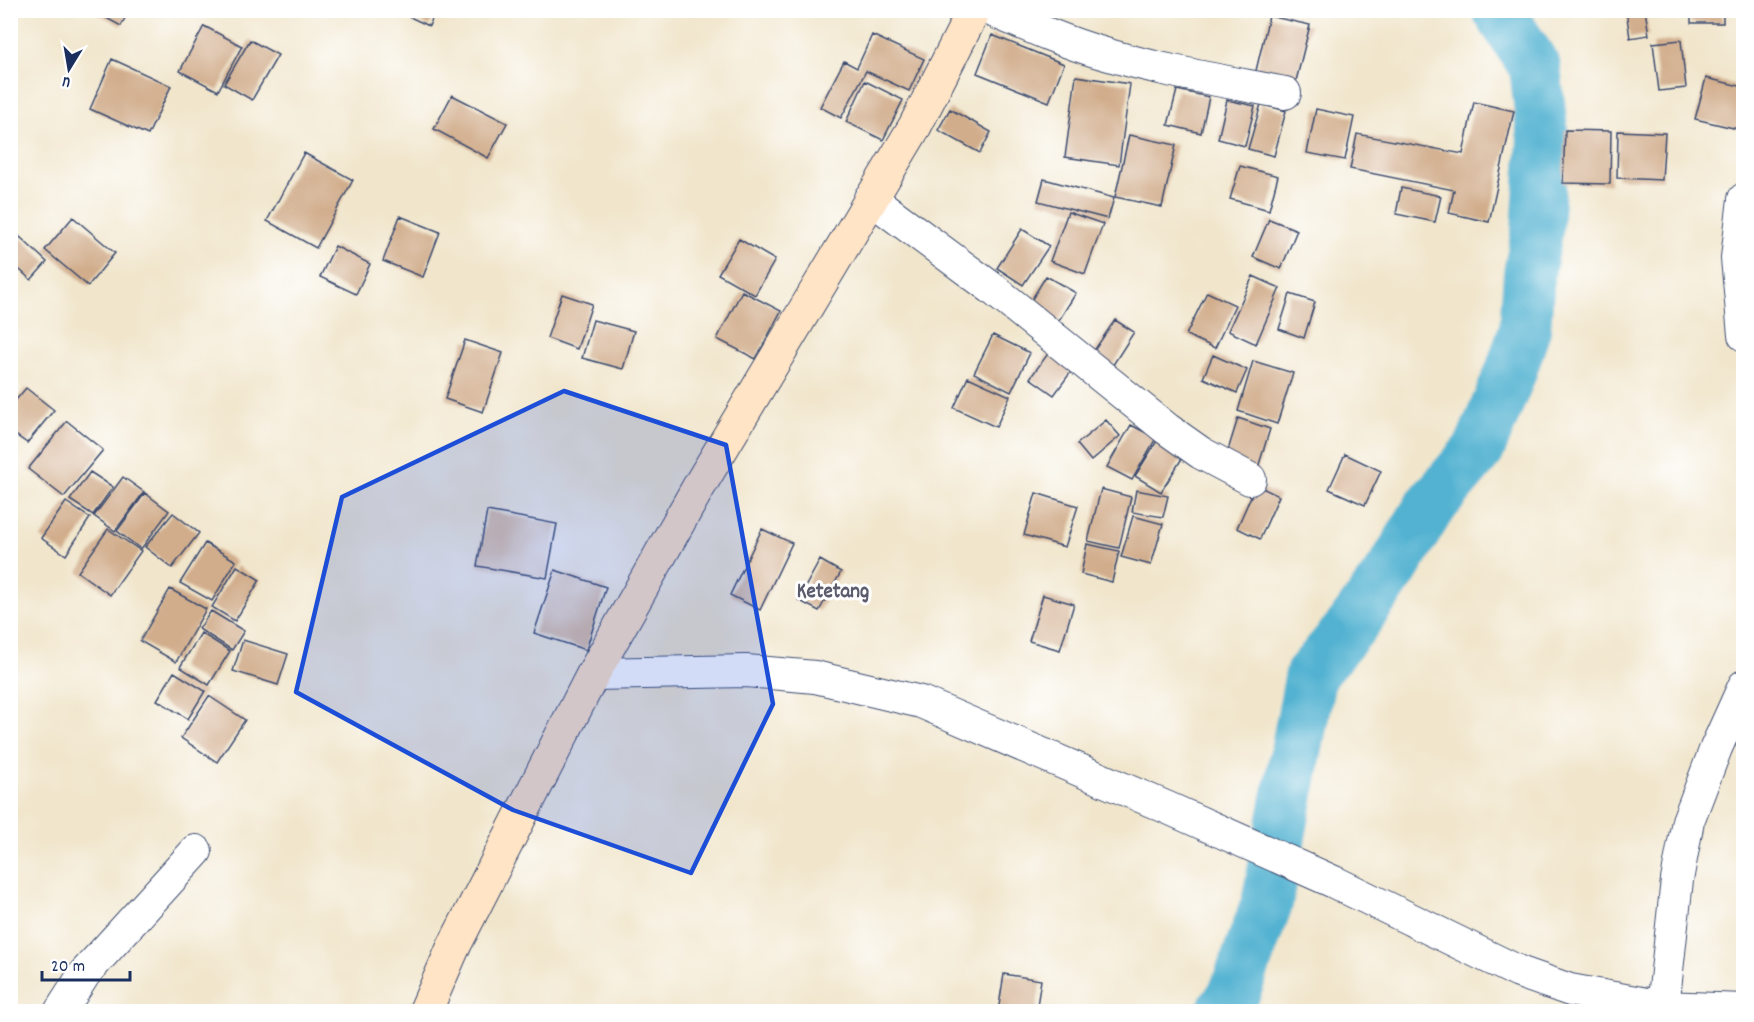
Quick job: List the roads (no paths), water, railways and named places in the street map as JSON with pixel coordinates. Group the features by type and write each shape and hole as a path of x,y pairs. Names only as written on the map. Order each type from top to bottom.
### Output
{"street":[{"path":"426,1011 453,948 593,674 698,488 915,126 974,10"},
{"path":"991,10 1051,36 1102,54 1285,93"},
{"path":"870,198 993,289 1167,429 1201,453 1250,479"},
{"path":"1743,199 1737,258 1743,335"},
{"path":"593,674 746,671 815,677 921,702 1334,882 1519,972 1570,990 1663,1007 1743,1010"},
{"path":"1663,1007 1677,880 1688,821 1743,686"},
{"path":"60,1011 85,973 196,851"}],"waterway":[{"path":"1222,1012 1234,994 1267,903 1311,674 1350,628 1392,570 1429,508 1479,449 1510,374 1525,329 1529,274 1537,231 1543,139 1535,67 1498,10"}],"district":[{"name":"Ketetang","path":"833,593"}]}
